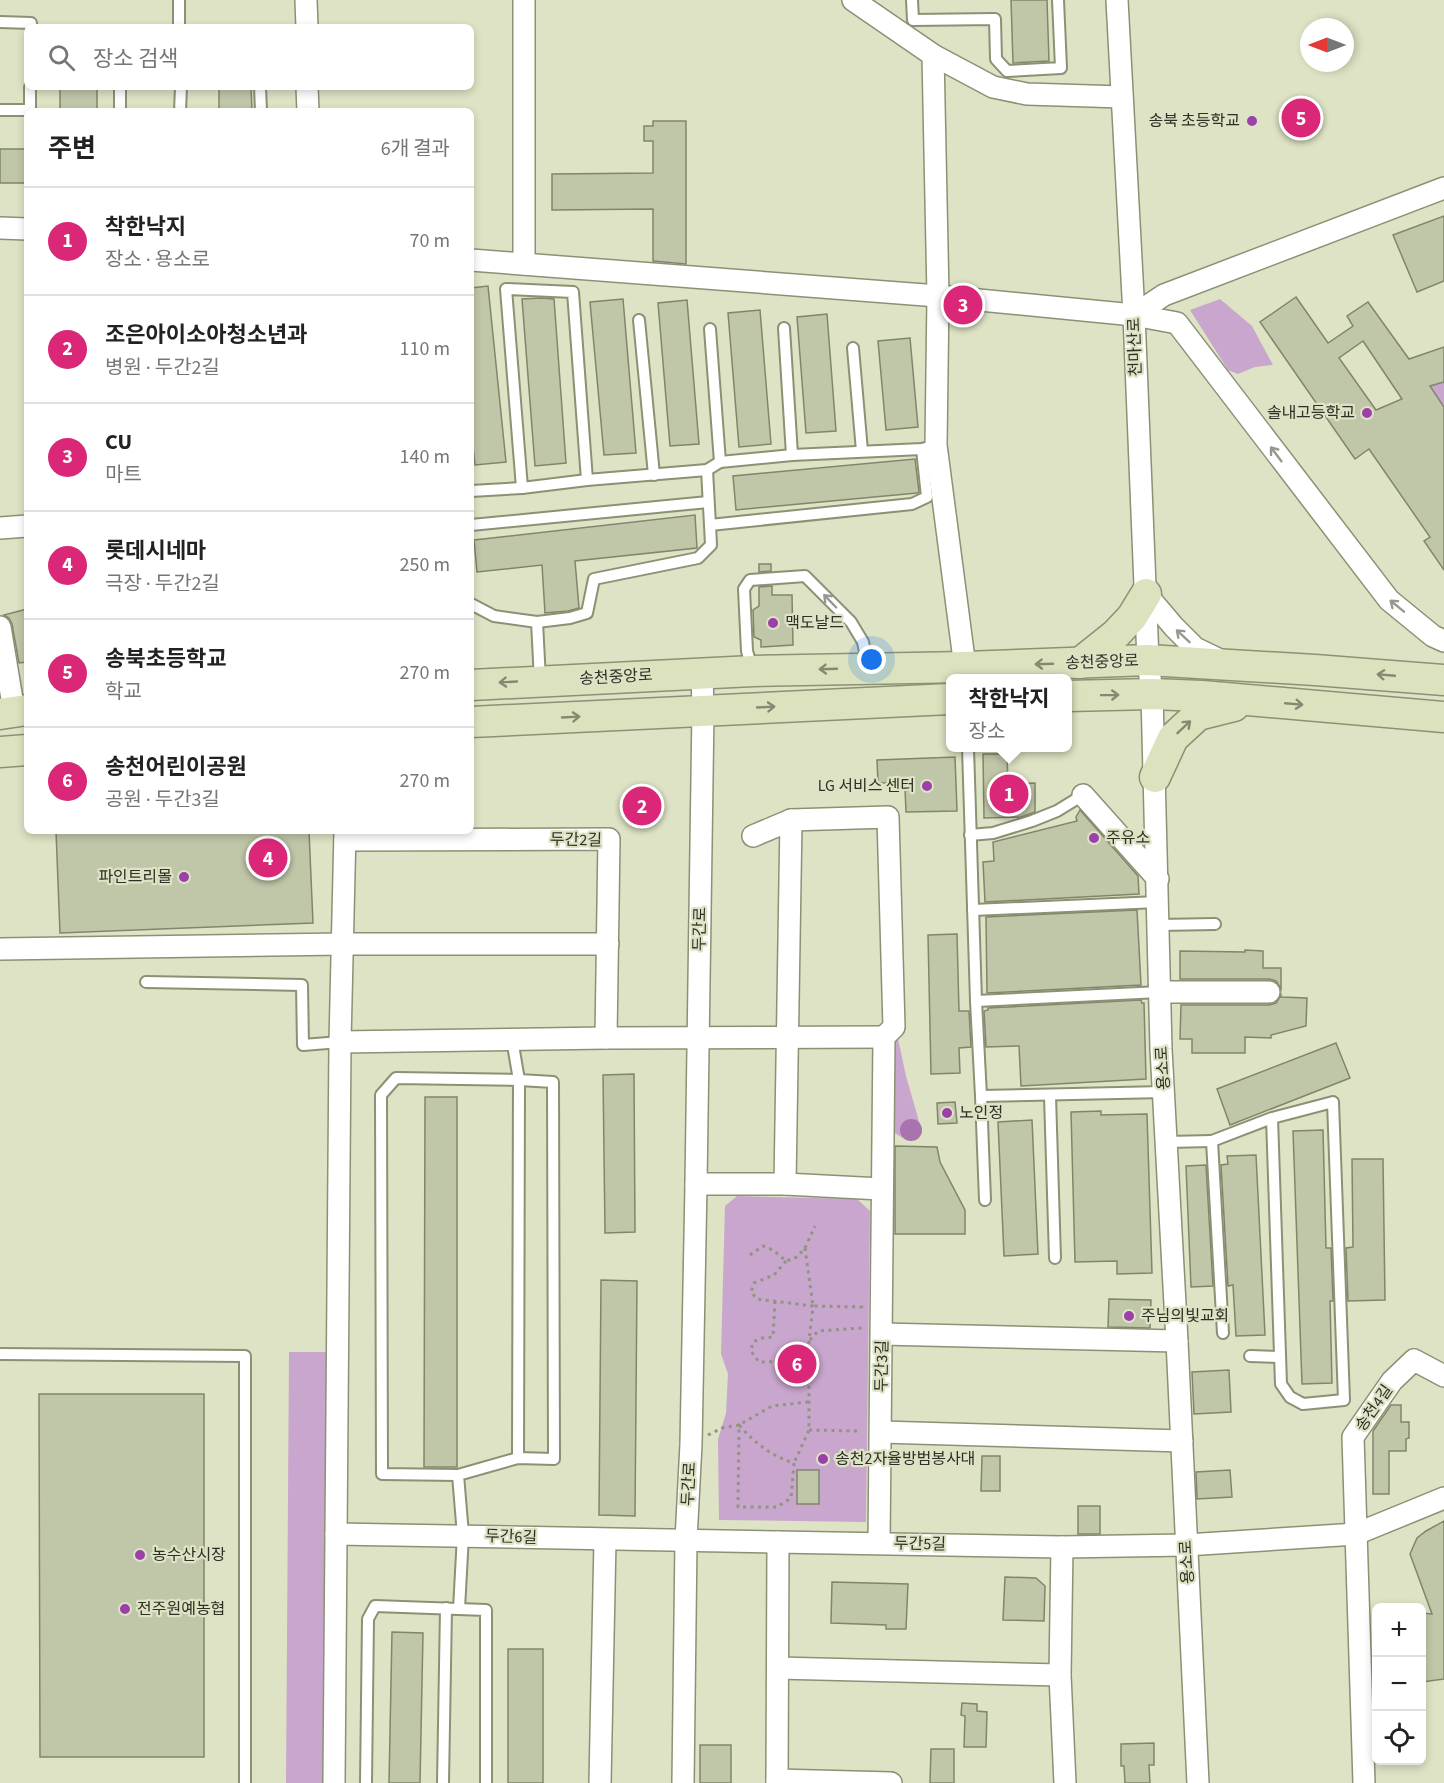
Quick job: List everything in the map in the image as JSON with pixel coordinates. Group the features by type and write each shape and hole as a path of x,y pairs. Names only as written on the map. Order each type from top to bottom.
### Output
{"street":[{"path":"306,0 307,24"},
{"path":"524,0 524,264"},
{"path":"853,0 933,55 993,87 1025,82 1122,97"},
{"name":"천마산로","path":"1117,0 1134,315 1148,660 1152,694"},
{"path":"933,55 938,296 929,447 965,667"},
{"path":"307,90 308,108"},
{"path":"1134,315 1164,295 1444,188"},
{"path":"0,228 24,229"},
{"path":"474,260 938,296 1134,315 1177,322 1389,600 1433,636 1444,641"},
{"path":"0,528 24,526"},
{"path":"1080,663 1132,617 1146,594 1195,648 1230,665"},
{"path":"0,627 14,712"},
{"name":"송천중앙로","path":"474,685 753,671 965,667 1148,660 1444,680"},
{"name":"두간로","path":"683,1783 686,1540 691,1444 696,1184 702,673"},
{"name":"송천중앙로","path":"1072,696 1152,694 1444,717"},
{"name":"용소로","path":"1152,694 1164,1092 1198,1783"},
{"path":"474,722 946,699"},
{"path":"1155,777 1173,738 1197,715 1254,701"},
{"path":"0,752 24,750"},
{"path":"1083,795 1158,879"},
{"name":"두간3길","path":"790,820 888,817 894,1027 884,1037 879,1543"},
{"path":"753,836 790,820 789,1036 785,1184"},
{"path":"334,1783 340,1042 345,835"},
{"name":"두간2길","path":"345,835 609,839 606,1038"},
{"path":"0,949 343,944 608,944"},
{"path":"1160,992 1269,992"},
{"path":"340,1042 789,1036 884,1037"},
{"path":"696,1184 785,1184 881,1189"},
{"path":"882,1334 1177,1341"},
{"name":"송천4길","path":"1356,1534 1353,1437 1392,1380 1414,1360 1444,1376"},
{"path":"881,1432 1182,1441"},
{"path":"1186,1545 1356,1534 1444,1498"},
{"name":"두간6길","path":"336,1534 686,1540"},
{"path":"1356,1534 1364,1783"},
{"path":"600,1783 604,1540"},
{"name":"두간5길","path":"686,1540 1062,1547 1186,1545"},
{"path":"778,1542 777,1781 891,1783"},
{"path":"1062,1547 1060,1675 1065,1783"},
{"path":"778,1668 1060,1675"}],"lane":[{"path":"179,0 179,24"},
{"path":"912,0 913,20 995,19 996,59 1007,71 1025,82 1061,68 1058,0"},
{"path":"0,22 30,24"},
{"path":"30,90 30,108"},
{"path":"120,90 120,108"},
{"path":"180,108 181,90"},
{"path":"260,90 261,108"},
{"path":"0,110 24,110"},
{"path":"522,488 506,290 573,292 587,480"},
{"path":"639,320 654,475"},
{"path":"784,328 792,455"},
{"path":"710,329 720,462"},
{"path":"853,348 862,451"},
{"path":"474,491 707,470 720,462 792,455 929,447 927,497 912,504 710,525"},
{"path":"474,606 494,616 537,622 570,618 587,613 594,579 698,558 711,545 707,470"},
{"path":"474,525 708,502"},
{"path":"753,671 747,651 744,589 750,580 795,576 805,576 851,622 863,642 868,668"},
{"path":"537,622 540,681"},
{"path":"968,752 985,1200"},
{"path":"970,834 993,833 1032,820 1057,811 1083,795"},
{"path":"973,910 1158,902"},
{"path":"1159,925 1215,924"},
{"path":"146,982 302,985 303,1045 340,1042"},
{"path":"976,1001 1160,992"},
{"path":"512,1039 519,1080 518,1458"},
{"path":"396,1078 553,1082 554,1459 518,1458 458,1475 382,1474 381,1095 396,1078"},
{"path":"981,1096 1164,1092"},
{"path":"1050,1096 1055,1258"},
{"path":"1167,1142 1212,1141 1272,1118 1334,1102 1344,1400 1303,1404 1290,1397 1281,1384 1272,1118"},
{"path":"1212,1141 1223,1334"},
{"path":"0,1354 245,1356 245,1783"},
{"path":"1250,1356 1280,1356"},
{"path":"458,1475 463,1535 459,1609"},
{"path":"366,1783 368,1619 375,1606 486,1610 486,1783"},
{"path":"442,1783 446,1608"}],"path":[{"path":"815,1226 805,1248 797,1257 786,1261 774,1275 754,1283 751,1292 757,1299 813,1306 862,1307 862,1317"},
{"path":"750,1256 763,1246 786,1261"},
{"path":"739,1425 738,1507 777,1508 791,1498 794,1463 809,1430 809,1341 813,1306 805,1248"},
{"path":"775,1301 773,1337 753,1342 751,1351 759,1362 809,1361"},
{"path":"809,1341 818,1331 862,1328"},
{"path":"722,1428 739,1425 772,1406 808,1402"},
{"path":"739,1425 753,1441 766,1451 780,1459 794,1463"},
{"path":"809,1430 860,1431"}],"shaded area":[{"path":"1220,299 1252,326 1273,365 1255,367 1238,374 1228,370 1190,310"},
{"path":"1444,382 1444,407 1430,386"},
{"path":"898,1039 922,1132 915,1140 906,1139 893,1132 889,1046"},
{"path":"911,1119 919,1122 922,1130 919,1138 911,1141 903,1138 900,1130 903,1122"},
{"path":"737,1196 857,1199 870,1211 866,1522 719,1520 718,1439 726,1413 728,1374 721,1354 725,1206"},
{"path":"289,1352 328,1352 323,1783 286,1783"}],"building":[{"path":"1011,0 1047,0 1049,61 1013,63"},
{"path":"60,90 97,90 97,108 60,108"},
{"path":"219,90 251,90 252,108 219,108"},
{"path":"653,121 686,121 686,264 653,261 653,209 552,210 552,174 653,173 653,141 644,141 644,126 653,126"},
{"path":"0,149 24,149 24,183 0,183"},
{"path":"1444,216 1444,281 1417,292 1393,235"},
{"path":"488,286 506,462 475,465 474,456 474,288"},
{"path":"1296,297 1328,343 1353,326 1347,316 1368,302 1409,359 1444,347 1444,382 1430,386 1444,407 1444,570 1424,541 1430,537 1369,449 1355,459 1260,322","holes":["1363,341 1402,399 1376,410 1339,358"]},
{"path":"522,299 554,299 566,463 535,466"},
{"path":"623,299 636,453 604,455 590,302"},
{"path":"687,300 699,444 670,446 658,303"},
{"path":"760,310 771,444 739,447 728,313"},
{"path":"827,314 836,431 806,433 797,317"},
{"path":"910,338 918,427 886,430 878,341"},
{"path":"915,459 919,492 917,493 736,510 733,476"},
{"path":"695,515 697,548 575,561 579,608 568,611 545,613 542,565 477,572 474,540"},
{"path":"759,564 771,564 771,571 759,572"},
{"name":"맥도날드","path":"772,586 772,595 792,595 793,645 761,647 761,640 754,637 753,610 759,606 759,587"},
{"path":"24,610 24,662 19,663 12,624 4,615"},
{"path":"983,754 1007,754 1008,784 1035,783 1035,812 1021,817 984,818"},
{"name":"LG 서비스 센터","path":"955,757 957,811 906,812 905,789 899,789 899,783 878,783 877,760"},
{"path":"1080,810 1138,876 1139,894 985,902 983,862 994,861 993,842 1077,821 1076,817"},
{"name":"파인트리몰","path":"56,834 309,834 313,923 60,933"},
{"path":"1137,910 1141,985 987,993 986,917"},
{"path":"957,934 959,1011 969,1011 971,1047 959,1048 960,1073 931,1074 928,935"},
{"path":"1245,950 1263,951 1263,968 1281,968 1281,989 1276,981 1269,979 1180,979 1180,951 1245,952"},
{"path":"1281,995 1281,997 1307,998 1306,1026 1271,1035 1271,1038 1245,1037 1245,1053 1192,1053 1192,1039 1180,1039 1181,1005 1269,1005 1276,1003"},
{"path":"1141,1000 1144,1003 1146,1079 1021,1086 1019,1046 986,1047 984,1011 988,1008"},
{"path":"1336,1043 1350,1078 1230,1125 1217,1089"},
{"path":"634,1074 635,1232 605,1233 603,1075"},
{"path":"425,1097 457,1097 457,1467 424,1467"},
{"name":"노인정","path":"955,1102 957,1123 938,1124 937,1103"},
{"path":"1101,1111 1101,1115 1147,1114 1152,1273 1117,1274 1117,1261 1075,1262 1071,1112"},
{"path":"1032,1120 1038,1254 1004,1256 998,1122"},
{"path":"1323,1130 1326,1248 1331,1248 1333,1301 1330,1301 1332,1383 1302,1384 1293,1131"},
{"path":"895,1146 937,1147 940,1162 965,1210 965,1234 895,1234"},
{"path":"1256,1155 1265,1335 1236,1336 1233,1285 1228,1286 1221,1165 1228,1164 1227,1156"},
{"path":"1352,1159 1383,1159 1385,1300 1348,1301 1346,1248 1353,1247"},
{"path":"1206,1165 1213,1286 1191,1287 1186,1166"},
{"path":"601,1280 637,1281 635,1516 599,1515"},
{"name":"주님의빛교회","path":"1109,1299 1151,1300 1150,1328 1108,1327"},
{"path":"1229,1370 1231,1412 1194,1414 1192,1372"},
{"path":"39,1394 204,1394 204,1757 40,1757"},
{"path":"1391,1405 1401,1405 1401,1422 1409,1422 1409,1438 1406,1439 1406,1451 1389,1451 1389,1494 1373,1494 1373,1431"},
{"path":"982,1456 1000,1456 1000,1491 981,1491"},
{"path":"797,1470 819,1470 819,1504 797,1504"},
{"path":"1230,1470 1232,1497 1197,1499 1196,1472"},
{"path":"1078,1506 1100,1506 1100,1534 1078,1534"},
{"path":"1444,1521 1444,1679 1426,1681 1426,1613 1432,1614 1410,1554 1417,1538"},
{"path":"1005,1577 1036,1578 1045,1586 1044,1621 1003,1620"},
{"path":"832,1582 908,1584 906,1629 886,1629 886,1625 831,1623"},
{"path":"392,1632 423,1633 420,1783 389,1783"},
{"path":"508,1649 543,1649 543,1783 508,1783"},
{"path":"962,1703 977,1704 977,1711 987,1712 986,1747 964,1747 965,1716 961,1715"},
{"path":"1154,1743 1154,1765 1149,1765 1150,1783 1125,1783 1124,1766 1121,1766 1121,1744"},
{"path":"700,1745 731,1745 731,1783 700,1783"},
{"path":"931,1749 954,1749 954,1783 930,1783"}],"place":[{"name":"송북초등학교","path":"1301,118"},
{"name":"송북 초등학교","path":"1252,121"},
{"name":"CU","path":"963,305"},
{"name":"솔내고등학교","path":"1367,413"},
{"name":"맥도날드","path":"773,623"},
{"name":"LG 서비스 센터","path":"927,786"},
{"name":"착한낙지","path":"1009,794"},
{"name":"조은아이소아청소년과","path":"642,806"},
{"name":"주유소","path":"1094,838"},
{"name":"롯데시네마","path":"268,858"},
{"name":"파인트리몰","path":"184,877"},
{"name":"노인정","path":"947,1113"},
{"name":"주님의빛교회","path":"1129,1316"},
{"name":"송천어린이공원","path":"797,1364"},
{"name":"송천2자율방범봉사대","path":"823,1459"},
{"name":"농수산시장","path":"140,1555"},
{"name":"전주원예농협","path":"125,1609"}]}
